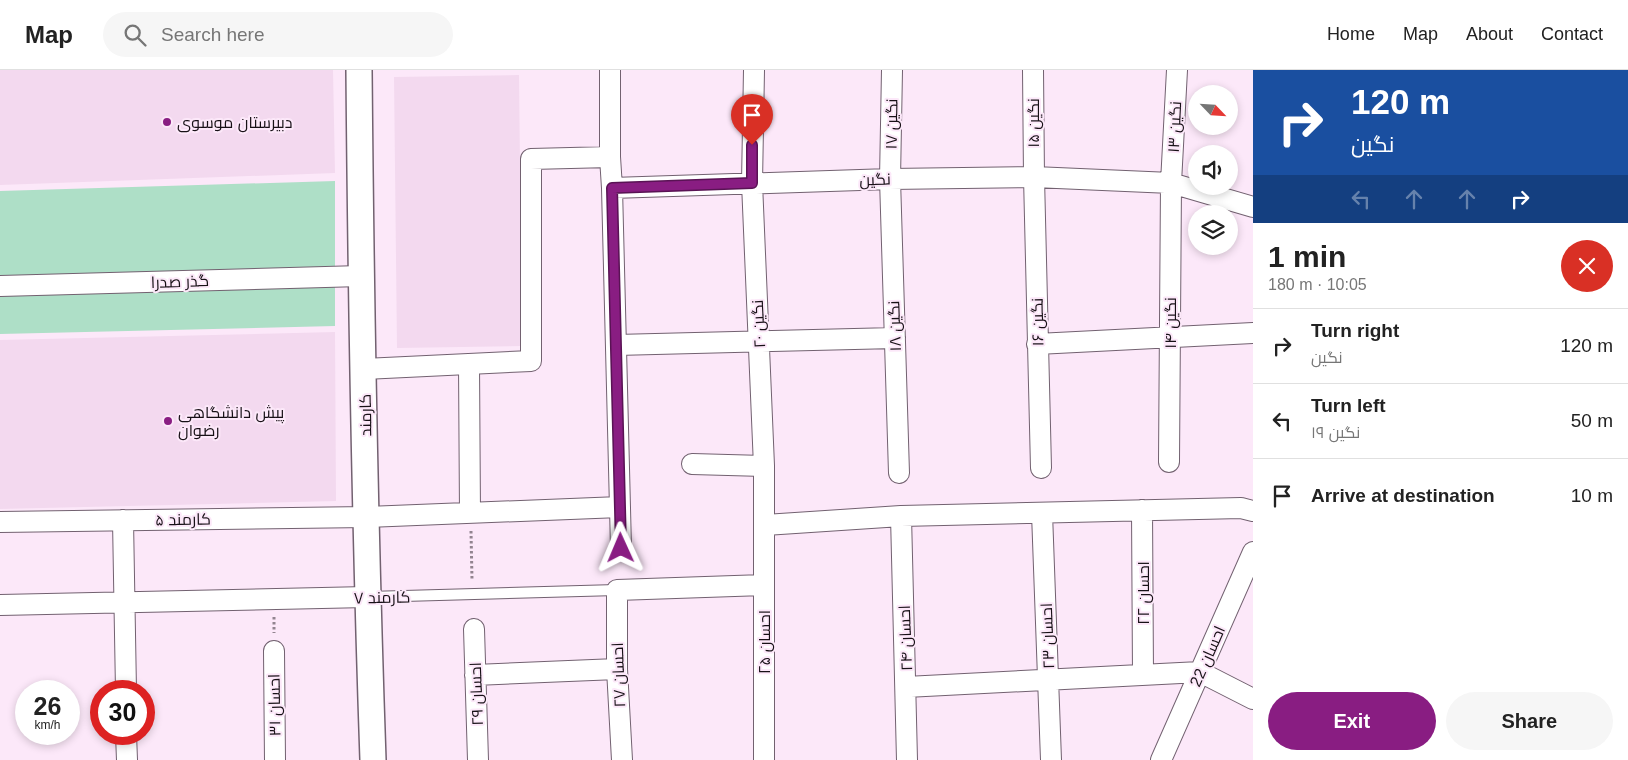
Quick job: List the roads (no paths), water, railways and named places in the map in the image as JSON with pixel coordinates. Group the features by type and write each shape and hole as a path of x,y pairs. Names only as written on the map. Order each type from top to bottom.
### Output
{"street":[{"name":"کارمند","path":"359,70 367,597 374,760"},
{"path":"610,70 610,157 621,548"},
{"name":"نگین ۲۰","path":"754,70 752,183 765,524"},
{"name":"نگین ۱۷","path":"890,178 892,70"},
{"name":"نگین ۱۵","path":"1033,70 1034,177"},
{"name":"نگین ۱۳","path":"1171,183 1177,70"},
{"path":"364,369 531,361 530,159 610,157"},
{"name":"نگین","path":"612,188 890,178 1034,177 1171,183 1253,207"},
{"name":"نگین ۱۶","path":"1034,177 1041,468"},
{"name":"نگین ۱۸","path":"890,178 899,473"},
{"name":"نگین ۱۴","path":"1169,462 1171,183"},
{"name":"گذر صدرا","path":"0,286 361,276"},
{"path":"1037,344 1253,333"},
{"path":"616,345 895,338"},
{"path":"469,364 470,513"},
{"path":"692,464 764,466"},
{"name":"کارمند ۵","path":"0,522 367,517 620,507"},
{"path":"765,524 900,516 1042,512 1241,508 1253,511"},
{"name":"احسان ۲۲","path":"1142,510 1143,675"},
{"name":"احسان ۲۳","path":"1042,512 1051,760"},
{"name":"احسان ۲۴","path":"900,516 907,760"},
{"path":"123,520 126,680"},
{"name":"احسان ۲۵","path":"764,760 765,524"},
{"name":"احسان 22","path":"1161,760 1253,552"},
{"name":"کارمند ۷","path":"617,590 764,585"},
{"name":"احسان ۲۷","path":"617,590 617,669 622,760"},
{"name":"کارمند ۷","path":"0,605 367,597"},
{"name":"احسان ۲۹","path":"474,629 478,760"},
{"name":"احسان ۳۱","path":"274,651 275,760"},
{"path":"475,675 617,669"},
{"path":"906,687 1200,672 1253,699"},
{"path":"126,745 126,760"}],"lane":[{"name":"کارمند ۷","path":"367,597 617,590"}],"place":[{"name":"دبیرستان موسوی","path":"167,122"},
{"name":"پیش دانشگاهی رضوان","path":"168,421"}]}
